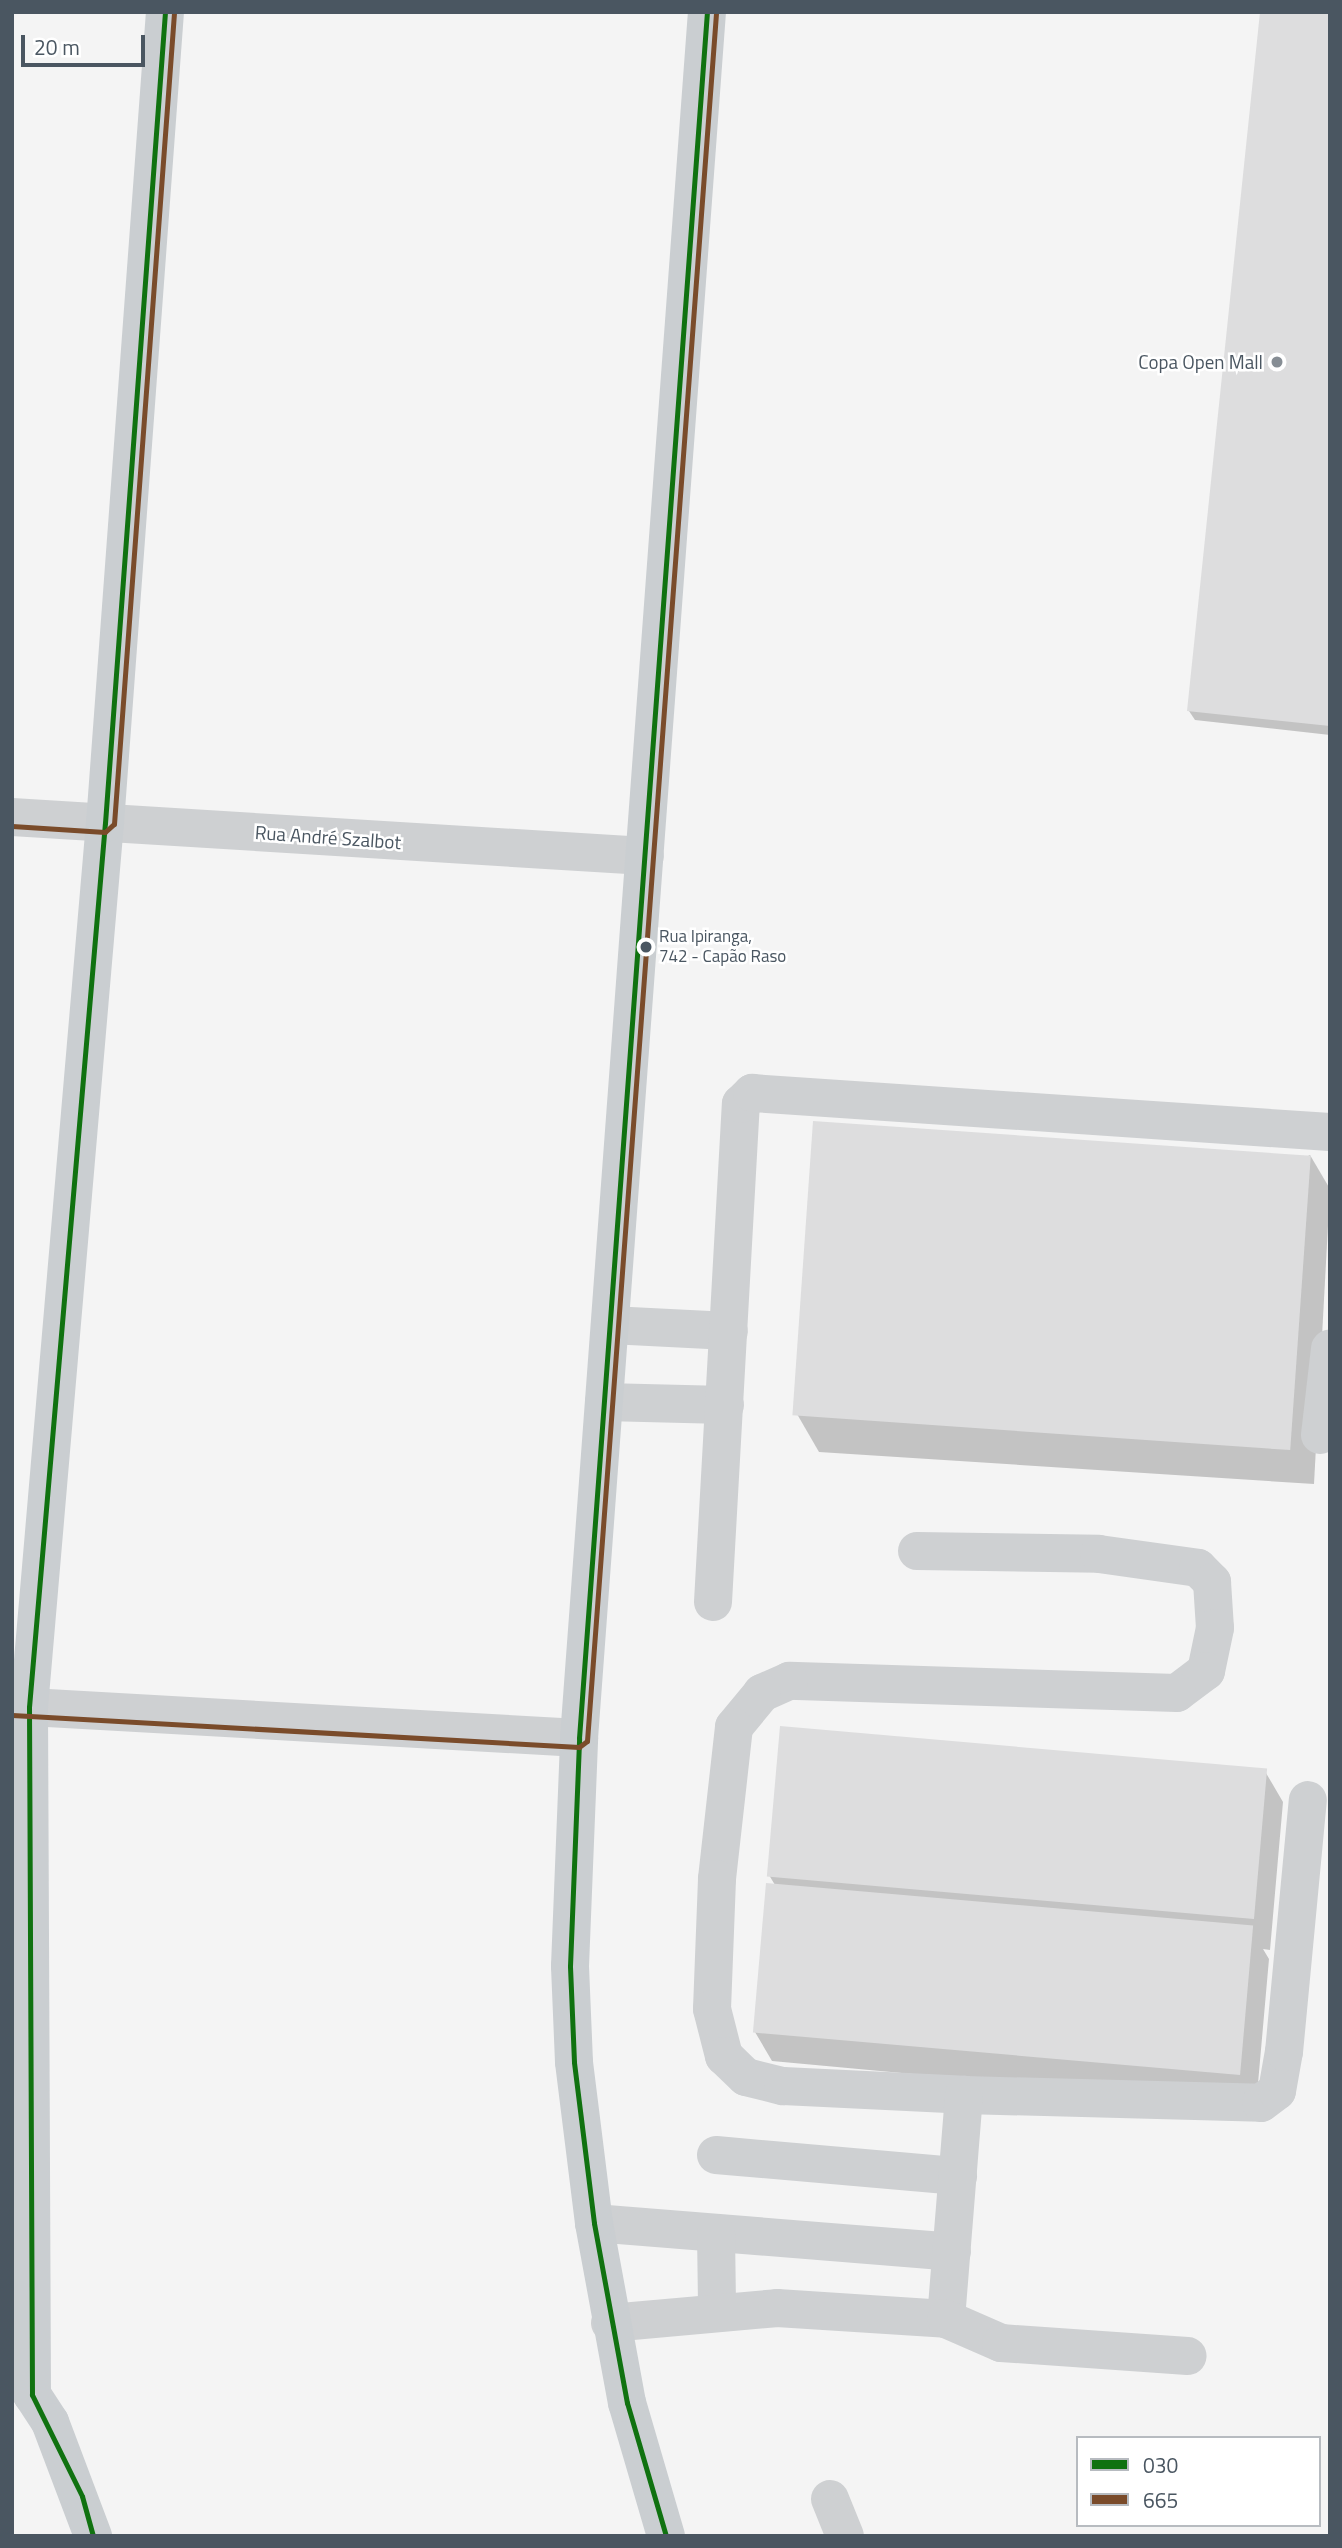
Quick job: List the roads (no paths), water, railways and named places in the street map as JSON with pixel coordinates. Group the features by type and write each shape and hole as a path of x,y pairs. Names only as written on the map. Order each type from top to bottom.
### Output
{"main road":[{"path":"93,2536 82,2496 22,2380 21,1706 105,823 165,12"},
{"path":"666,2536 611,2323 594,2223 574,2062 570,1966 579,1738 707,12"}],"street":[{"name":"Rua André Szalbot","path":"12,817 645,856"},
{"path":"713,1602 741,1104 752,1093 1330,1132"},
{"path":"610,1325 729,1331"},
{"path":"1320,1435 1330,1349"},
{"path":"604,1402 725,1405"},
{"path":"916,1551 1177,1561 1198,1568 1212,1582 1215,1628 1206,1671 1177,1692 789,1681 762,1693 734,1727 721,1814 712,2009 723,2056 746,2077 783,2086 1223,2106 1261,2103 1277,2091 1308,1800"},
{"path":"21,1706 579,1738"},
{"path":"946,2319 964,2095"},
{"path":"716,2155 958,2176"},
{"path":"594,2223 952,2252"},
{"path":"716,2233 717,2309"},
{"path":"611,2323 717,2309 946,2319 1001,2343 1188,2356"},
{"path":"831,2499 845,2536"}],"place":[{"name":"Copa Open Mall","path":"1277,362"},
{"name":"Rua Ipiranga, 742 - Capão Raso","path":"646,947"}]}
